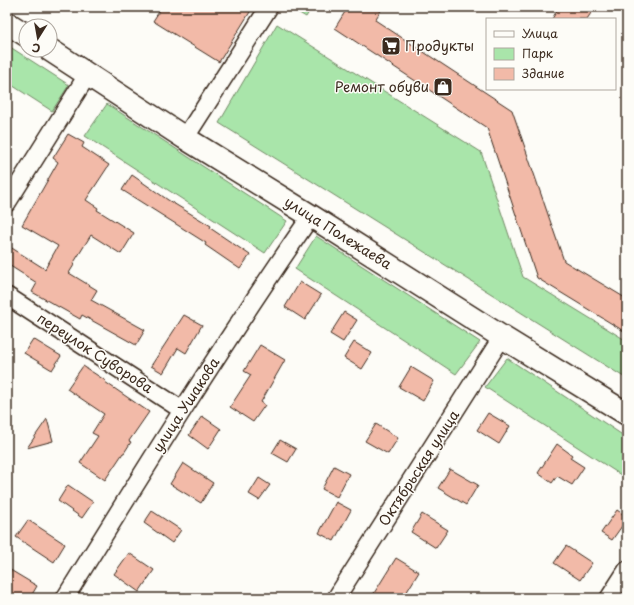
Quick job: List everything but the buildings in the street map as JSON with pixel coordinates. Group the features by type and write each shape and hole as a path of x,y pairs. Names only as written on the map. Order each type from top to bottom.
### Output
{"main road":[{"path":"7,23 18,30"},
{"name":"улица Полежаева","path":"58,55 185,138 627,414"}],"street":[{"path":"185,138 269,7"},
{"path":"7,203 88,74"},
{"name":"улица Ушакова","path":"65,598 182,410 284,254 311,216"},
{"name":"переулок Суворова","path":"7,296 182,410"},
{"name":"Октябрьская улица","path":"336,598 502,337"},
{"path":"608,598 627,570"}],"green space":[{"path":"289,7 312,7 306,17"},
{"path":"277,24 481,152 523,277 627,341 627,379 219,123"},
{"path":"7,45 18,52 18,58 27,58 69,85 52,111 7,82"},
{"path":"107,104 287,221 265,253 85,136"},
{"path":"316,236 480,342 456,374 295,269"},
{"path":"507,358 627,438 627,479 485,387"}],"place":[{"name":"Продукты","path":"391,46"},
{"name":"Ремонт обуви","path":"443,87"}]}
